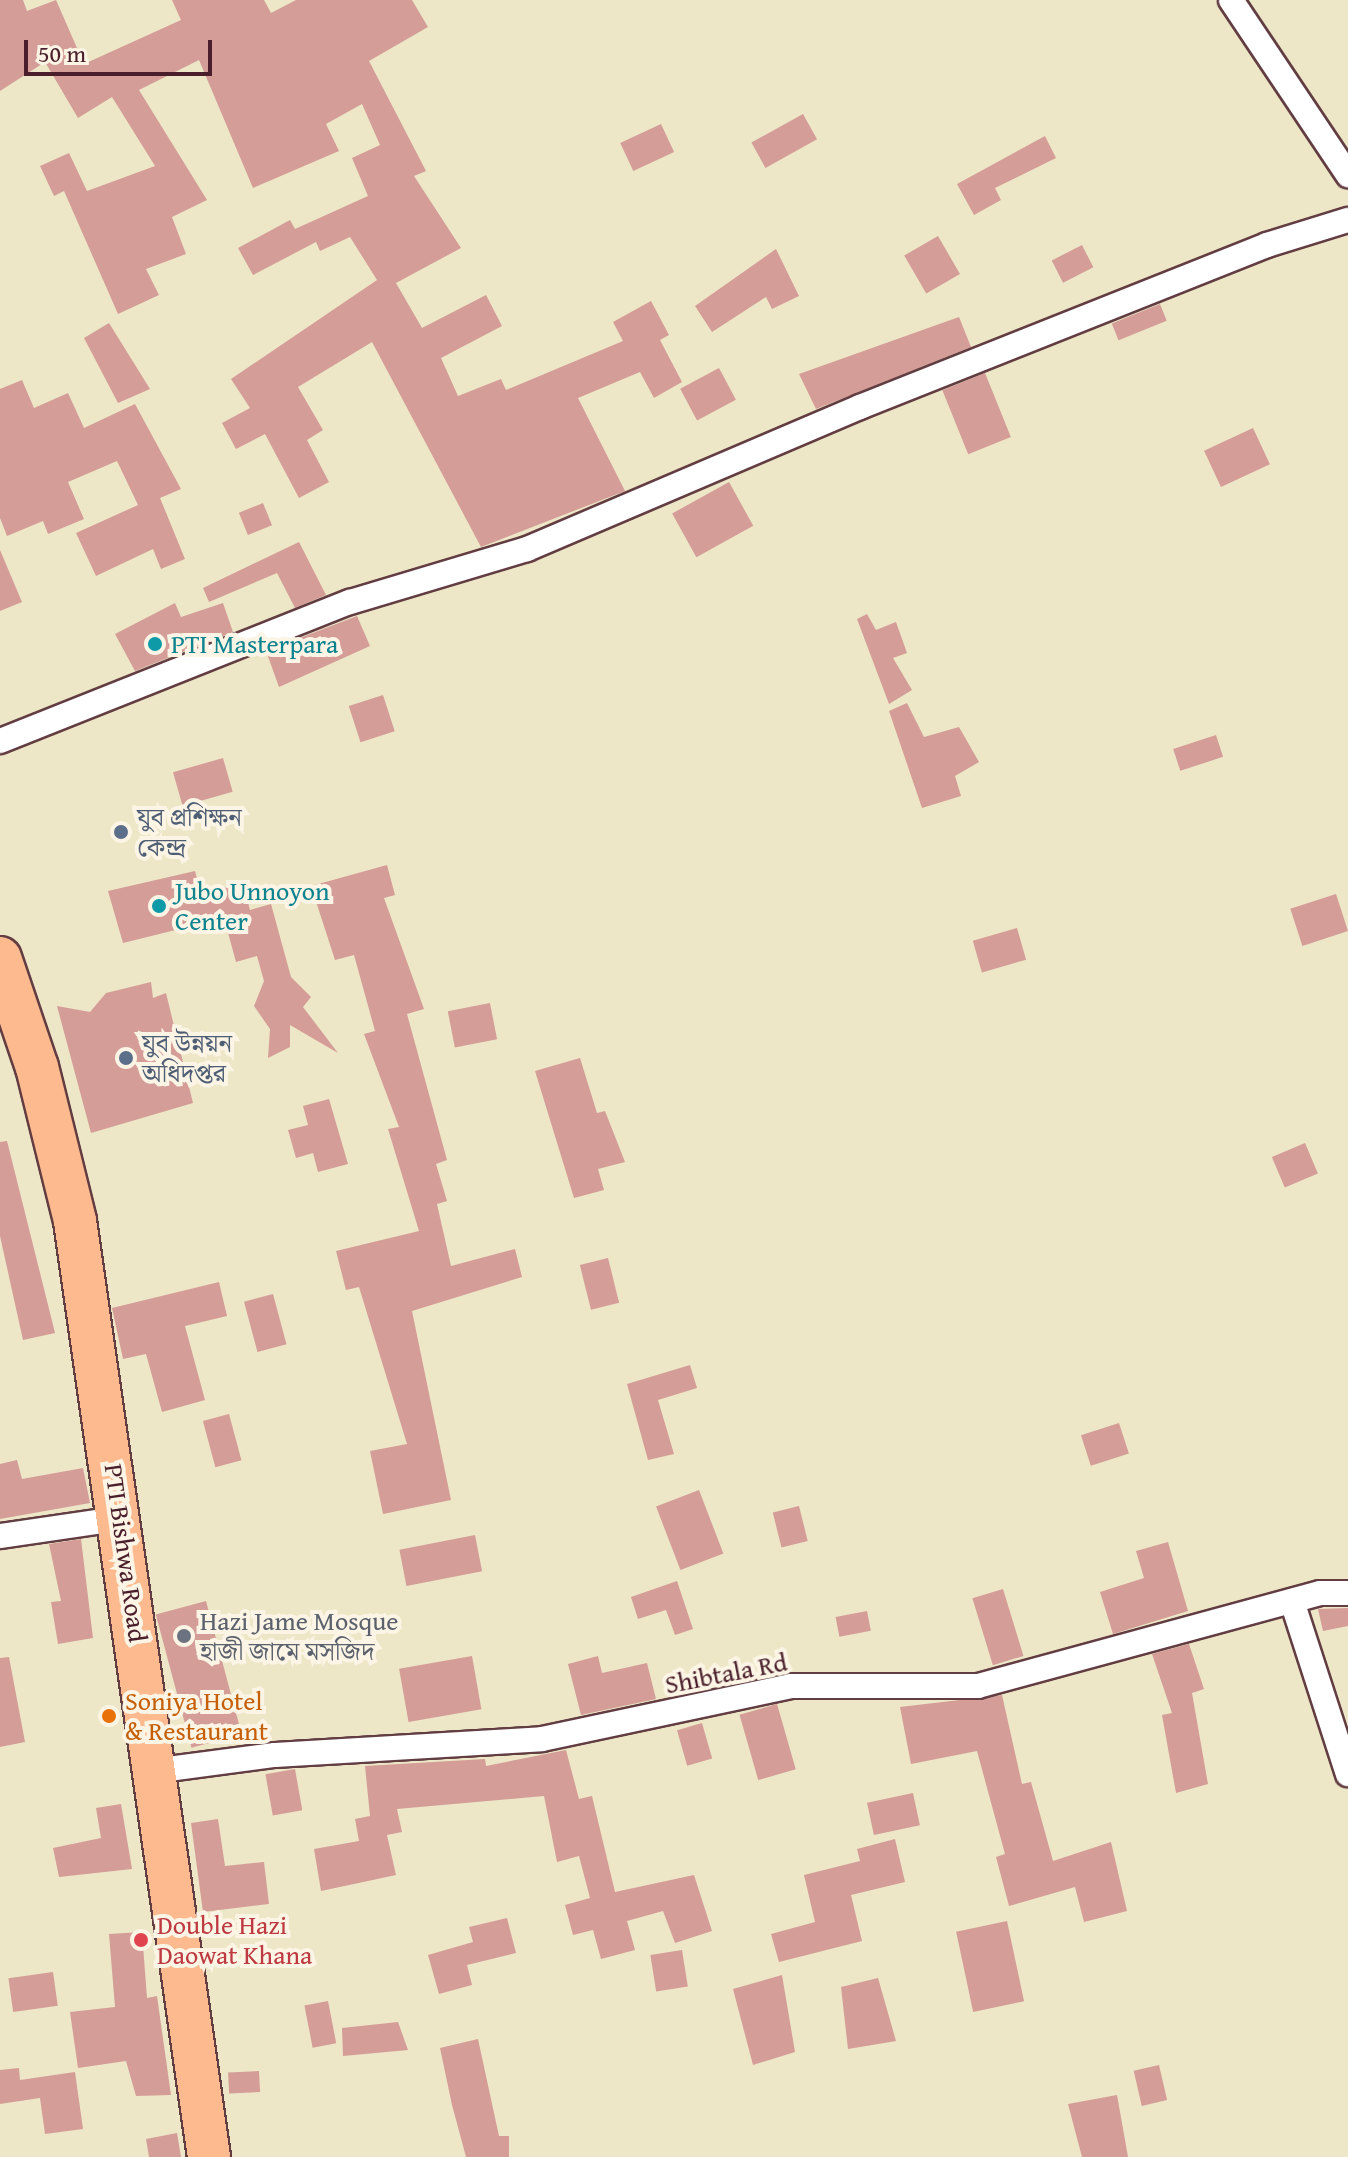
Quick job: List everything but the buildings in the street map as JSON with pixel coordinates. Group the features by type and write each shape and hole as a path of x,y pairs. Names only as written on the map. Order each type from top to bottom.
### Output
{"highway":[{"name":"PTI Bishwa Road","path":"0,958 37,1067 75,1221 123,1518 153,1771 209,2157"}],"street":[{"path":"1231,0 1348,175"},
{"path":"0,741 350,602 527,549 860,407 1267,245 1348,220"},
{"path":"0,1536 123,1518"},
{"name":"Shibtala Rd","path":"153,1771 275,1755 542,1739 791,1686 978,1686 1292,1601 1348,1593"},
{"path":"1292,1601 1348,1774"}],"place":[{"name":"PTI Masterpara","path":"155,644"},
{"name":"যুব প্রশিক্ষন কেন্দ্র","path":"121,832"},
{"name":"Jubo Unnoyon Center","path":"159,906"},
{"name":"যুব উন্নয়ন অধিদপ্তর","path":"126,1058"},
{"name":"Hazi Jame Mosque হাজী জামে মসজিদ","path":"184,1636"},
{"name":"Soniya Hotel & Restaurant","path":"109,1716"},
{"name":"Double Hazi Daowat Khana","path":"141,1940"}]}
